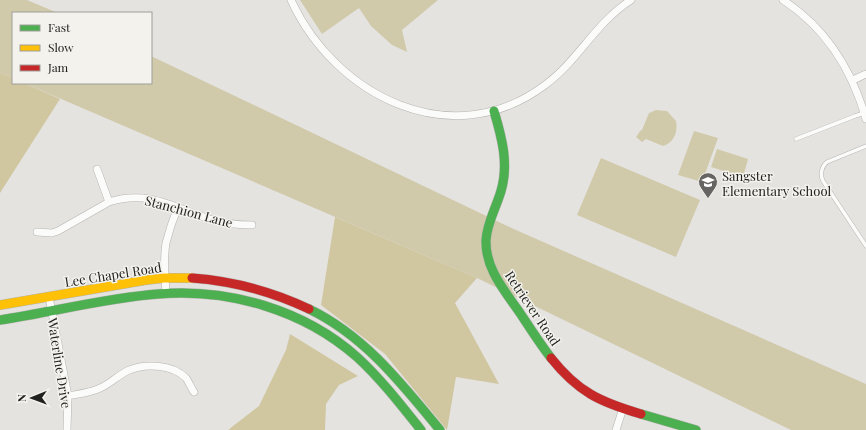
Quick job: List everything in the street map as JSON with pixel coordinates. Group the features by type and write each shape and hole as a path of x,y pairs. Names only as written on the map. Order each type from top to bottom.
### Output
{"main road":[{"name":"Retriever Road","path":"494,111 504,146 505,164 502,190 490,217 487,231 487,252 492,270 502,287 554,363 575,384 588,394 623,408 696,430"},
{"name":"Lee Chapel Road","path":"0,305 140,280 201,278 243,285 290,300 329,319 360,342 386,367 440,430"},
{"name":"Lee Chapel Road","path":"0,320 136,296 166,293 206,294 250,302 283,312 315,328 345,347 360,360 396,399 421,430"}],"street":[{"path":"291,0 306,27 333,61 358,82 384,98 409,109 436,115 462,116 494,111 513,104 546,85 563,70 604,22 631,0"},
{"path":"783,0 803,15 837,53 852,80 865,116"},
{"path":"852,80 866,74"},
{"path":"97,169 109,202"},
{"name":"Stanchion Lane","path":"38,232 52,233 58,231 109,202 131,198 145,198 161,201 220,222 252,225"},
{"path":"166,293 166,245 169,231 178,207"},
{"name":"Waterline Drive","path":"49,297 68,396 67,430"},
{"path":"68,396 99,389 136,367 146,366 162,367 174,371 185,378 194,392"},
{"path":"616,430 623,408"}],"lane":[{"path":"796,139 855,116 865,116"},
{"path":"866,146 827,162 823,165 821,174 822,180 866,246"}],"shaded area":[{"path":"0,0 27,0 56,12 12,12 12,78 0,73"},
{"path":"300,0 438,0 402,30 407,52 392,45 371,26 359,8 322,34"},
{"path":"152,56 516,230 866,384 866,430 791,430 477,278 26,84 152,84"},
{"path":"0,73 12,78 12,84 26,84 60,99 0,193"},
{"path":"656,110 667,111 676,121 676,133 670,142 663,146 646,139 642,142 636,137 642,130 649,113"},
{"path":"694,131 718,138 702,182 678,175"},
{"path":"717,149 748,159 743,177 711,167"},
{"path":"601,158 700,200 676,257 577,215"},
{"path":"335,217 477,278 455,303 499,384 456,377 447,430 385,354 321,305"},
{"path":"290,334 358,376 339,385 326,404 325,430 228,430 259,406 286,350"}],"traffic: fast":[{"path":"494,111 504,151 504,171 501,191 487,234 486,240 489,261 492,270 502,288 551,358"},
{"path":"0,320 99,302 158,294 185,293 238,299 289,315 314,326 336,341 366,365 383,383 421,430"},
{"path":"309,309 329,320 365,347 397,379 440,430"},
{"path":"641,414 696,430"}],"traffic: slow":[{"path":"0,305 146,280 164,278 192,278"}],"traffic: jam":[{"path":"192,278 237,284 266,292 309,309"},
{"path":"551,358 561,370 591,394 613,405 641,414"}],"place":[{"name":"Sangster Elementary School","path":"708,199"}]}
